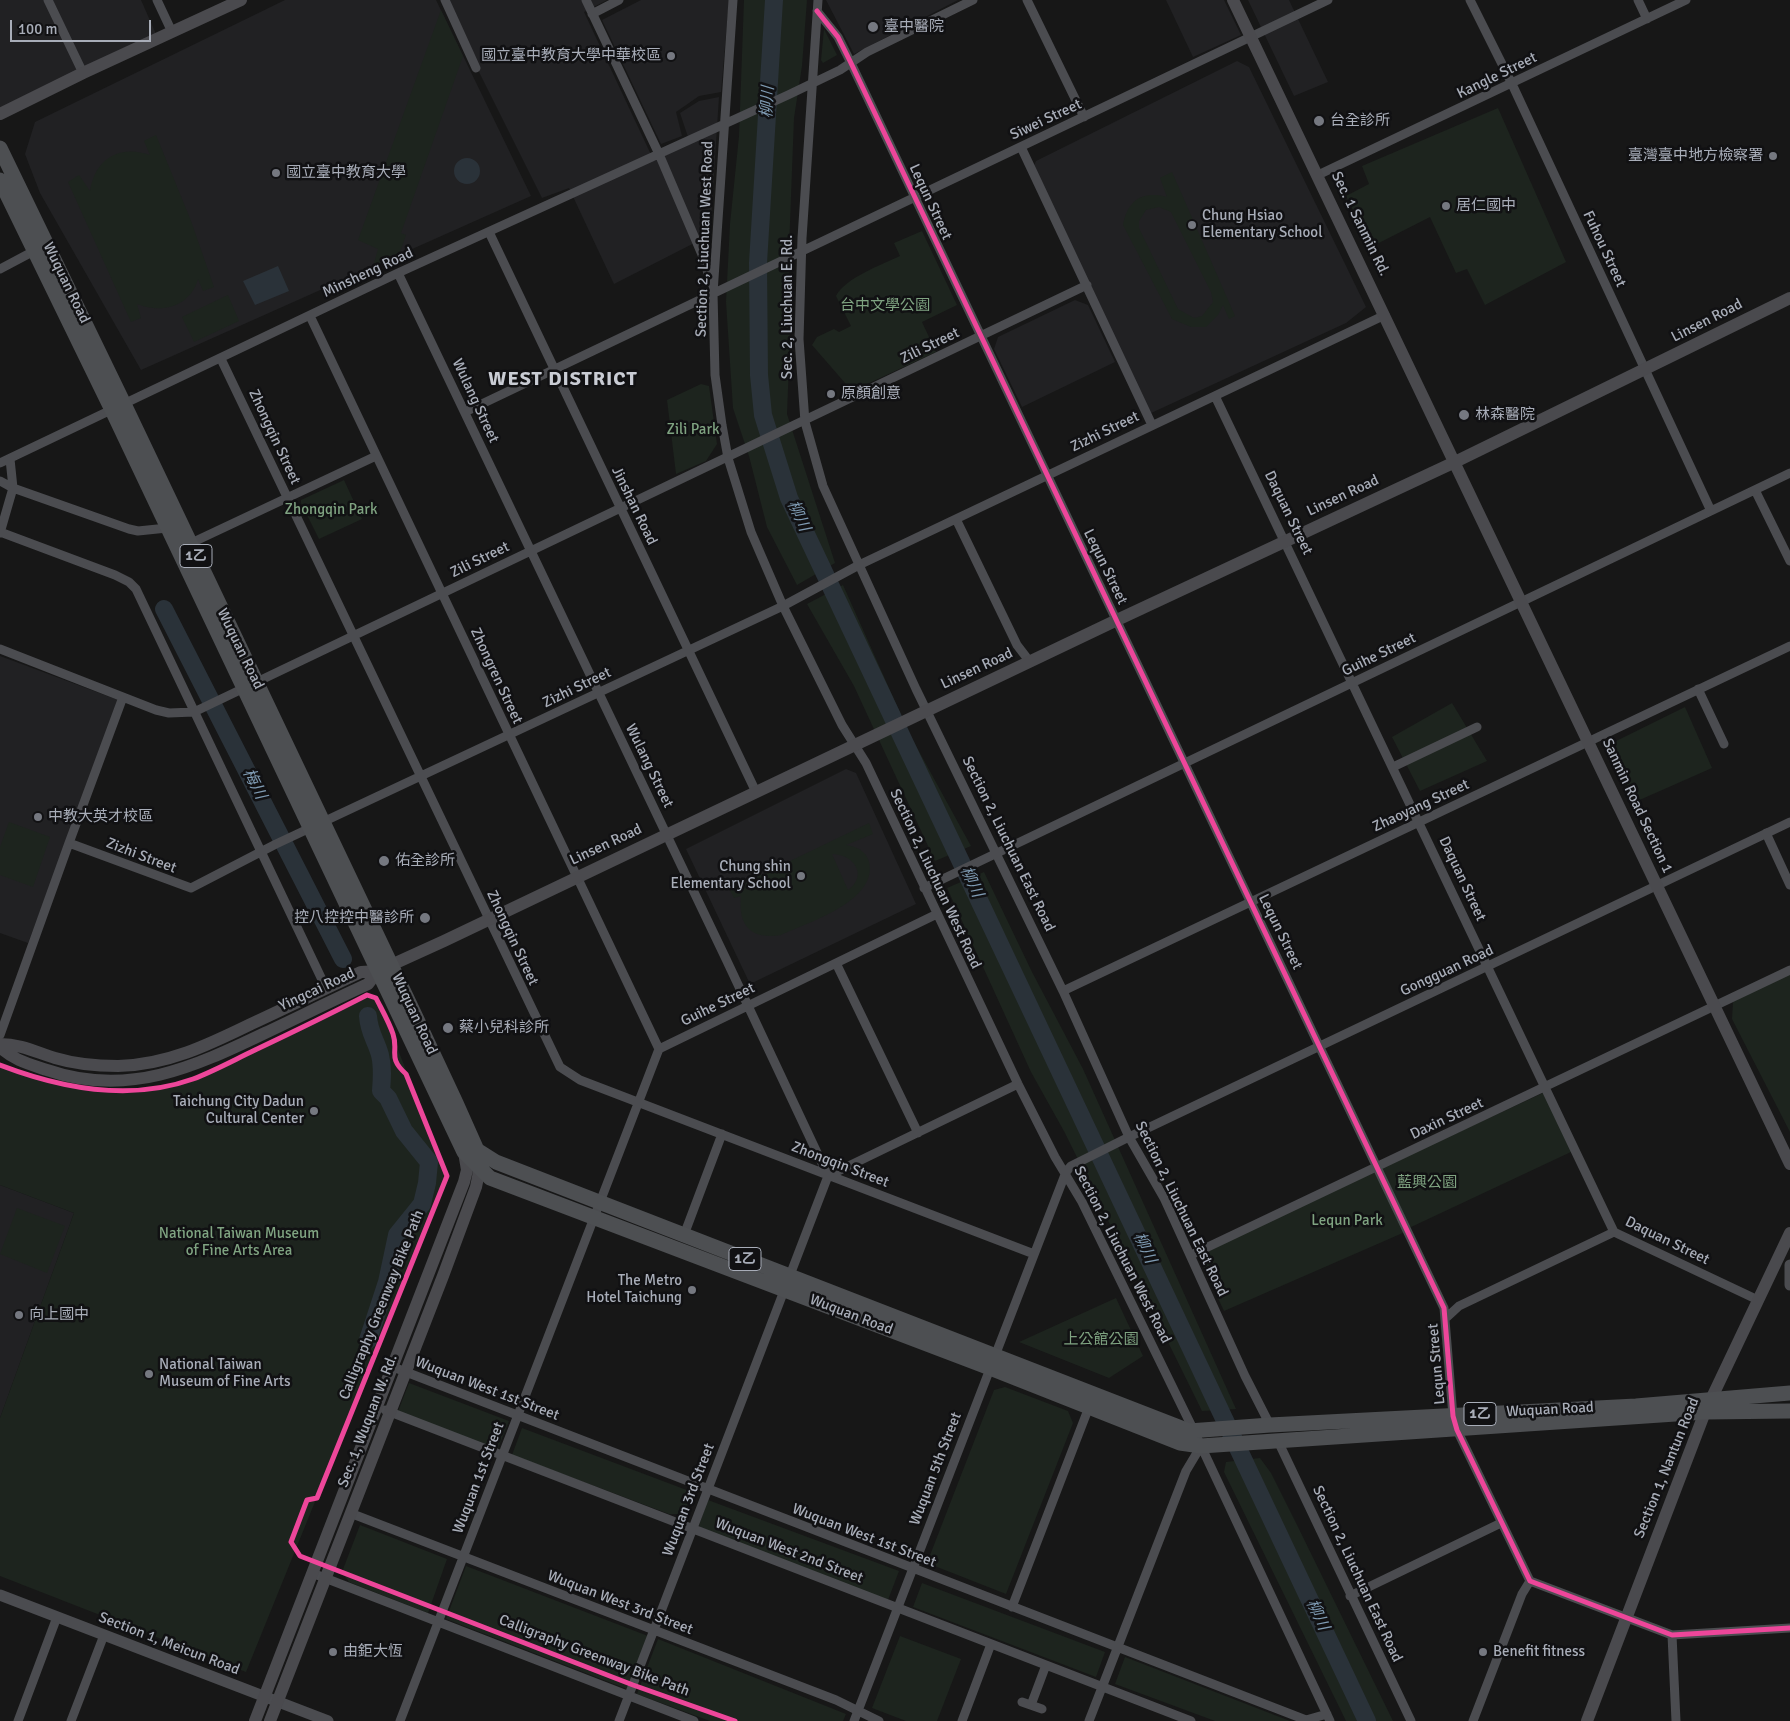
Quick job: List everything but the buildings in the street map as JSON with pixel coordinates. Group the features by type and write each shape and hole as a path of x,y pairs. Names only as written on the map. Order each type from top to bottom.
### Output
{"main road":[{"path":"0,114 83,73 241,0"},
{"name":"Sec. 1 Sanmin Rd.","path":"1234,0 1456,462"},
{"name":"Wuquan Road","path":"0,148 118,407 470,1151 480,1167 478,1179 788,1283 993,1361 1182,1429 1200,1431 1270,1424 1455,1423"},
{"name":"Wuquan Road","path":"0,180 34,251 118,407 167,528 184,546"},
{"name":"Linsen Road","path":"384,968 1117,620 1456,462 1790,298"},
{"name":"Sanmin Road Section 1","path":"1456,462 1790,1164"},
{"name":"Yingcai Road","path":"0,1046 15,1044 56,1058 82,1064 147,1064 175,1058 203,1047 361,972 384,968"},
{"name":"Yingcai Road","path":"0,1046 10,1057 53,1072 80,1078 149,1078 179,1071 210,1059 368,984 384,968"},
{"name":"Wuquan Road","path":"470,1151 684,1235 788,1283"},
{"name":"Sec. 1, Wuquan W. Rd.","path":"255,1721 312,1573 383,1410 478,1179 470,1151"},
{"path":"480,1167 496,1162"},
{"name":"Section 1, Nantun Road","path":"1587,1721 1708,1406 1790,1232"},
{"name":"Wuquan Road","path":"993,1361 1089,1407 1174,1441 1207,1445 1455,1423 1708,1406 1790,1393"},
{"name":"Wuquan Road","path":"1708,1406 1790,1411"},
{"name":"Sec. 1, Wuquan W. Rd.","path":"270,1721 350,1513 383,1410"}],"street":[{"path":"48,0 83,73"},
{"path":"157,0 172,32"},
{"path":"445,0 476,68"},
{"path":"465,412 714,293 703,257 659,154 586,0"},
{"path":"592,14 619,0"},
{"name":"Section 2, Liuchuan West Road","path":"733,0 714,293 715,375 728,458 751,532 784,606 842,725 855,745 1018,1084 1055,1157 1066,1172 1207,1445 1329,1718"},
{"name":"Sec. 2, Liuchuan E. Rd.","path":"818,0 801,252 799,340 805,422 823,486 927,710"},
{"path":"811,84 840,70 850,61 974,0"},
{"path":"1027,0 1084,117"},
{"name":"Siwei Street","path":"714,293 1328,0"},
{"name":"Fuhou Street","path":"1470,0 1512,84 1711,511"},
{"path":"1638,0 1647,19"},
{"name":"Kangle Street","path":"1318,175 1686,0"},
{"name":"Lequn Street","path":"817,12 838,37 850,61 1444,1308 1455,1423 1530,1581"},
{"name":"Minsheng Road","path":"0,463 398,273 741,118 811,84"},
{"path":"1021,147 1152,425"},
{"name":"Jinshan Road","path":"489,232 756,792"},
{"path":"0,269 34,251"},
{"name":"Wulang Street","path":"398,273 667,834 828,1176"},
{"name":"Zili Street","path":"194,712 805,422 1087,285"},
{"name":"Zizhi Street","path":"69,843 191,888 261,852 420,776 784,606 859,565 1385,315"},
{"name":"Zhongren Street","path":"310,316 659,1049"},
{"name":"Zhongqin Street","path":"221,359 560,1067 580,1080 1034,1254"},
{"name":"Daquan Street","path":"1215,396 1394,767 1614,1232 1758,1300"},
{"path":"184,546 376,456"},
{"path":"10,458 13,488 0,532 115,575 133,585 326,988"},
{"name":"Guihe Street","path":"924,888 1790,473"},
{"path":"0,481 13,488 129,529 138,531 167,528"},
{"path":"1755,490 1790,561"},
{"path":"956,519 1017,645 1030,662"},
{"name":"Zhaoyang Street","path":"1063,991 1790,646"},
{"path":"0,649 169,713 194,712"},
{"path":"1698,689 1724,744"},
{"path":"0,1035 123,697"},
{"name":"Section 2, Liuchuan East Road","path":"927,710 1063,991 1129,1137 1164,1198 1244,1376 1270,1424 1411,1721"},
{"path":"1394,767 1477,727"},
{"name":"Gongguan Road","path":"1066,1172 1077,1163 1129,1137 1790,822"},
{"path":"1766,834 1790,885"},
{"name":"Guihe Street","path":"659,1049 937,914"},
{"path":"836,963 918,1133"},
{"name":"Daxin Street","path":"1191,1255 1546,1088 1790,970"},
{"path":"600,1203 659,1049"},
{"path":"788,1283 828,1176 1018,1084"},
{"path":"684,1235 722,1134"},
{"path":"993,1361 1066,1172"},
{"name":"Wuquan 1st Street","path":"400,1721 600,1203"},
{"path":"1446,1318 1459,1306 1614,1232"},
{"path":"1790,1265 1790,1284"},
{"name":"Wuquan 3rd Street","path":"619,1721 788,1283"},
{"name":"Wuquan 5th Street","path":"856,1717 993,1361"},
{"name":"Wuquan West 1st Street","path":"399,1370 1306,1720 1329,1718"},
{"path":"1012,1607 1089,1407"},
{"name":"Wuquan West 2nd Street","path":"383,1410 1191,1721"},
{"path":"1089,1721 1186,1471 1207,1445"},
{"name":"Wuquan West 3rd Street","path":"350,1513 836,1700 856,1717 879,1721"},
{"path":"1350,1596 1501,1523"},
{"path":"312,1573 694,1721"},
{"path":"1473,1721 1522,1594 1530,1581 1672,1635 1790,1628"},
{"name":"Section 1, Meicun Road","path":"0,1595 328,1721"},
{"path":"18,1721 57,1617"},
{"path":"71,1721 104,1635"},
{"path":"1672,1635 1676,1721"},
{"path":"962,1721 991,1644"},
{"path":"1042,1710 1026,1704 1046,1665"}],"shaded area":[{"path":"0,0 141,0 156,34 0,110"},
{"name":"國立臺中教育大學","path":"285,0 436,0 531,196 141,370 40,193 25,154 35,122"},
{"path":"443,0 607,0 584,12 654,161 690,143 680,113 699,101 719,97 710,235 614,284 569,188 542,198"},
{"name":"國立臺中教育大學中華校區","path":"641,0 729,0 721,92 699,96 676,112 682,136 661,144 602,20"},
{"name":"臺中醫院","path":"826,0 958,0 854,54"},
{"path":"1166,0 1224,0 1241,35 1193,57"},
{"path":"1248,0 1289,0 1328,82 1294,96"},
{"name":"Chung Hsiao Elementary School","path":"1237,61 1249,67 1366,307 1346,323 1149,414 1032,170 1036,161"},
{"path":"467,158 476,162 480,171 476,180 467,184 458,180 454,171 458,162"},
{"path":"278,266 289,291 255,305 243,281"},
{"path":"1075,300 1088,305 1115,362 1022,407 994,349 998,337"},
{"name":"中教大英才校區","path":"0,656 121,701 28,943 0,933"},
{"name":"Chung shin Elementary School","path":"846,769 856,773 916,904 750,984 686,849"},
{"name":"向上國中","path":"0,1185 74,1213 0,1418"}],"green space":[{"path":"744,0 807,0 802,66 794,118 789,249 790,338 787,414 835,563 797,585 767,527 749,456 733,408 726,302 730,224 739,136"},
{"path":"441,10 463,56 401,233 406,235 399,255 373,267 378,249 358,240"},
{"path":"824,29 837,55 823,63 821,60"},
{"name":"居仁國中","path":"1498,108 1566,262 1485,305 1467,269 1456,273 1430,217 1371,247 1346,196 1369,184 1362,166"},
{"path":"156,135 191,221 214,287 203,291 198,279 189,296 174,306 156,308 137,304 141,318 131,322 68,182 79,175 90,191 97,170 110,157 128,151 150,155 144,141"},
{"path":"1172,172 1235,316 1229,319 1223,305 1218,315 1206,327 1191,327 1172,319 1123,225 1129,209 1138,199 1151,195 1167,197 1160,178","holes":["1159,207 1171,212 1211,292 1213,302 1202,316 1194,318 1178,309 1139,228 1139,221 1146,210"]},
{"name":"台中文學公園","path":"922,231 957,305 922,322 936,352 852,391 812,345 817,337 834,329 839,332 851,326 836,296 841,289 855,278 900,256 894,243"},
{"path":"228,295 239,321 194,342 182,317"},
{"name":"Zili Park","path":"701,384 709,386 717,444 706,461 676,474 667,400"},
{"name":"Zhongqin Park","path":"344,480 362,519 319,539 301,500"},
{"path":"843,585 910,735 971,846 935,861 854,686 807,604"},
{"path":"1452,703 1487,761 1420,791 1392,737"},
{"path":"1685,707 1712,768 1635,802 1608,745"},
{"path":"9,822 50,837 33,887 0,875 0,847"},
{"path":"869,823 873,834 846,845 857,848 866,855 869,862 869,876 863,888 852,899 824,916 781,935 761,935 754,933 748,928 742,915 741,896 734,898 730,890","holes":["832,854 840,855 852,861 858,872 854,884 848,890"]},
{"path":"984,872 1032,972 1083,1069 1236,1409 1202,1411 1065,1133 1031,1072 947,888"},
{"path":"1790,968 1790,1132 1732,1019 1733,1002"},
{"name":"National Taiwan Museum of Fine Arts Area","path":"367,995 376,998 386,1020 447,1176 246,1672 0,1576 0,1418 74,1213 0,1185 0,1065 46,1080 95,1089 120,1091 169,1086 218,1069"},
{"name":"藍興公園","path":"1545,1092 1573,1151 1409,1228 1381,1168"},
{"name":"Lequn Park","path":"1376,1170 1405,1232 1224,1311 1197,1254"},
{"path":"17,1208 65,1226 47,1273 0,1254"},
{"name":"上公館公園","path":"1116,1298 1143,1356 1109,1378 1019,1342"},
{"path":"409,1383 509,1421 497,1451 397,1414"},
{"path":"1005,1387 1068,1411 1073,1423 1006,1594 927,1563 994,1390"},
{"path":"522,1428 692,1492 684,1514 669,1514 512,1455"},
{"path":"1260,1458 1271,1473 1393,1721 1346,1721 1224,1472 1226,1462"},
{"path":"708,1500 899,1571 888,1600 702,1530 699,1525"},
{"path":"360,1525 447,1559 428,1613 349,1582 342,1572"},
{"path":"466,1566 648,1636 627,1689 446,1619"},
{"path":"922,1583 1105,1652 1096,1677 913,1607"},
{"path":"900,1636 961,1659 937,1721 906,1721 872,1708"},
{"path":"658,1639 846,1714 843,1721 710,1721 637,1694"},
{"path":"1125,1657 1290,1721 1215,1721 1115,1684"}],"waterway":[{"name":"柳川","path":"774,0 758,263 759,375 763,415 789,498 1367,1721"},
{"name":"梅川","path":"164,609 343,959"},
{"name":"梅川","path":"368,1016 381,1060 381,1091 388,1098 404,1131 429,1162 422,1204 397,1235 387,1282 368,1340"}],"cycle path":[{"path":"817,11 838,37 850,61 1444,1308 1453,1416 1457,1430 1530,1581 1672,1635 1790,1628"},
{"name":"Calligraphy Greenway Bike Path","path":"0,1065 46,1080 95,1089 120,1091 169,1086 209,1072 367,995 376,998 395,1040 395,1059 406,1074 447,1176 317,1498 307,1500 291,1542 300,1556 633,1685 735,1721"}],"place":[{"name":"臺中醫院","path":"873,27"},
{"name":"國立臺中教育大學中華校區","path":"671,56"},
{"name":"台全診所","path":"1319,121"},
{"name":"臺灣臺中地方檢察署","path":"1773,156"},
{"name":"國立臺中教育大學","path":"276,173"},
{"name":"居仁國中","path":"1446,206"},
{"name":"Chung Hsiao Elementary School","path":"1192,225"},
{"name":"原顏創意","path":"831,394"},
{"name":"林森醫院","path":"1464,415"},
{"name":"中教大英才校區","path":"38,817"},
{"name":"佑全診所","path":"384,861"},
{"name":"Chung shin Elementary School","path":"801,876"},
{"name":"控八控控中醫診所","path":"425,918"},
{"name":"蔡小兒科診所","path":"448,1028"},
{"name":"Taichung City Dadun Cultural Center","path":"314,1111"},
{"name":"The Metro Hotel Taichung","path":"692,1290"},
{"name":"向上國中","path":"19,1315"},
{"name":"National Taiwan Museum of Fine Arts","path":"149,1374"},
{"name":"由鉅大恆","path":"333,1652"},
{"name":"Benefit fitness","path":"1483,1652"}],"district":[{"name":"WEST DISTRICT","path":"563,380"}]}
